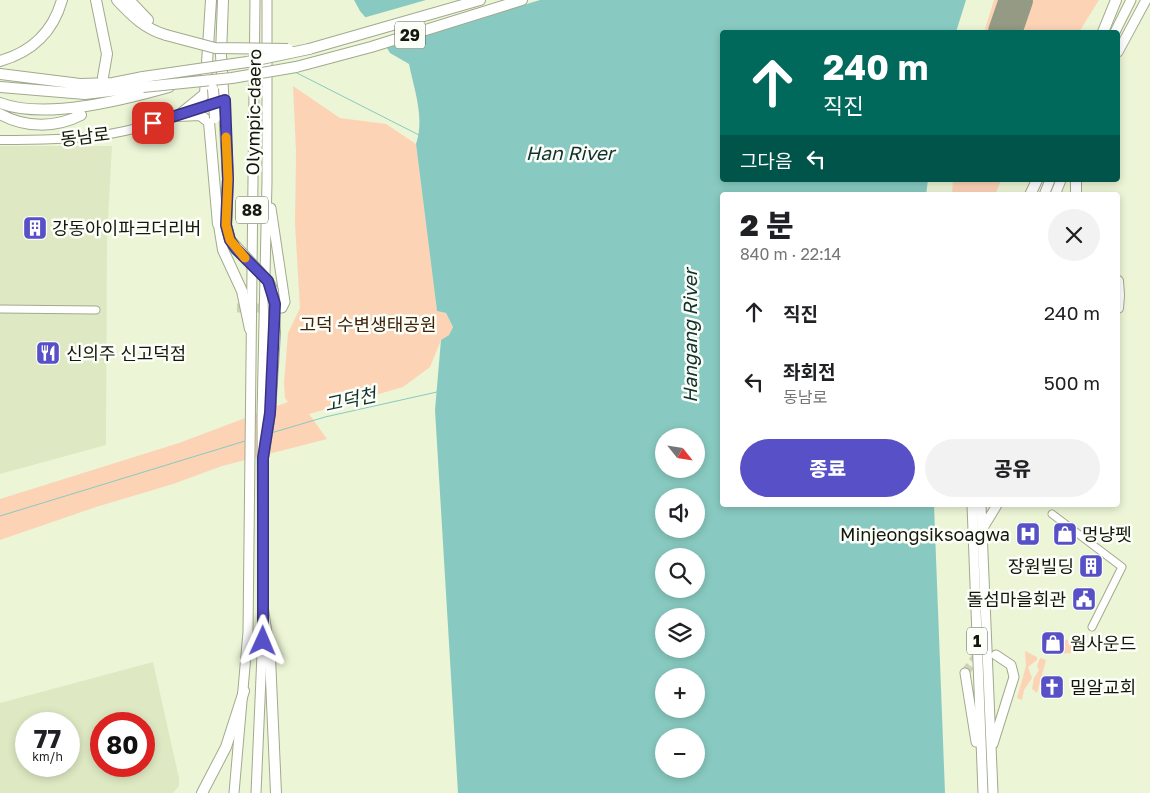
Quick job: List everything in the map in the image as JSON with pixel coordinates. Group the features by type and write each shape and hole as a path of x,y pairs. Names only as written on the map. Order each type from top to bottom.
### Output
{"highway":[{"path":"0,61 25,51 42,38 56,18 62,0"},
{"path":"96,0 107,54 103,77"},
{"path":"117,0 132,16 150,30 216,48 309,49"},
{"path":"129,0 139,13 166,35"},
{"path":"213,0 215,89 223,250 242,291 250,330"},
{"path":"178,116 205,94 213,0"},
{"path":"215,89 220,0"},
{"path":"222,225 228,179 221,54 224,0"},
{"name":"Olympic-daero","path":"234,793 248,632 255,0"},
{"name":"Olympic-daero","path":"266,415 267,0"},
{"name":"29","path":"0,74 80,84 113,83 143,86 309,49 480,0"},
{"name":"29","path":"0,87 85,94 260,74 321,61 522,0"},
{"path":"1104,30 1116,0"},
{"path":"1116,30 1131,0"},
{"path":"1120,48 1146,0"},
{"path":"0,103 20,108 78,107 143,86"},
{"path":"0,114 30,124 49,125 62,123 81,115"},
{"path":"178,116 200,115 209,122 222,225 236,249 257,269 271,286 275,304 263,458 263,610 256,793"},
{"path":"267,181 285,300 284,306 277,308"},
{"name":"1","path":"972,507 983,793"},
{"name":"1","path":"981,507 993,793"},
{"path":"982,529 995,507"},
{"path":"263,610 270,657 276,793"},
{"path":"992,747 1014,677 1011,664 996,655"},
{"path":"965,673 982,778"},
{"path":"202,793 226,747 244,691"}],"main road":[{"name":"동남로","path":"0,140 65,139 98,136 178,116 225,100"}],"street":[{"path":"0,309 96,310"},
{"path":"1052,514 1122,567 1092,627"}],"shaded area":[{"path":"0,146 112,146 107,239 106,445 0,474"},
{"path":"153,662 179,778 179,786 173,793 0,793 0,703"}],"green space":[{"path":"994,0 1099,0 1080,30 985,30"},
{"name":"고덕 수변생태공원","path":"293,86 340,118 386,124 416,144 437,311 446,313 453,327 449,335 441,340 430,367 403,387 309,414 327,439 222,466 173,484 96,507 0,540 0,499 179,443 288,402 285,398 284,383 288,333 300,308 295,224 296,152"},
{"path":"953,182 1000,182 996,192 952,192"},
{"path":"1061,638 1077,643 1071,653 1055,654"},
{"path":"1025,651 1037,657 1037,660 1028,667 1032,678 1024,690 1022,700 1017,698 1026,666"},
{"path":"1040,658 1046,660 1037,693 1032,689 1034,678 1039,670 1037,666"}],"water":[{"name":"Han River","path":"354,0 966,0 957,30 720,30 720,182 928,182 926,192 720,192 720,507 934,507 945,793 458,793 435,410 441,340 449,335 453,327 446,313 437,311 416,144 419,114 416,93 409,64 390,53 377,31 360,11"}],"pier":[{"path":"426,0 540,0 384,47 363,18"}],"waterway":[{"path":"295,72 419,135"},
{"name":"고덕천","path":"271,433 325,417 437,392"},
{"name":"고덕천","path":"0,516 245,441"}],"runway":[{"path":"1006,30 1016,0"}],"tunnel":[{"path":"237,308 272,308"},
{"path":"965,673 976,657 984,654"}],"slow traffic":[{"path":"226,137 228,179 226,225 230,240 245,258"}],"place":[{"name":"강동아이파크더리버","path":"35,228"},
{"name":"신의주 신고덕점","path":"48,353"},
{"name":"Minjeongsiksoagwa","path":"1028,534"},
{"name":"멍냥펫","path":"1065,534"},
{"name":"장원빌딩","path":"1091,566"},
{"name":"돌섬마을회관","path":"1084,599"},
{"name":"웜사운드","path":"1053,643"},
{"name":"밀알교회","path":"1052,687"}],"route":[{"path":"153,123 225,100 228,179 226,225 230,240 236,249 268,281 273,292 275,304 270,413 263,458 263,641"}],"water label":[{"name":"Hangang River","path":"689,336"}]}
